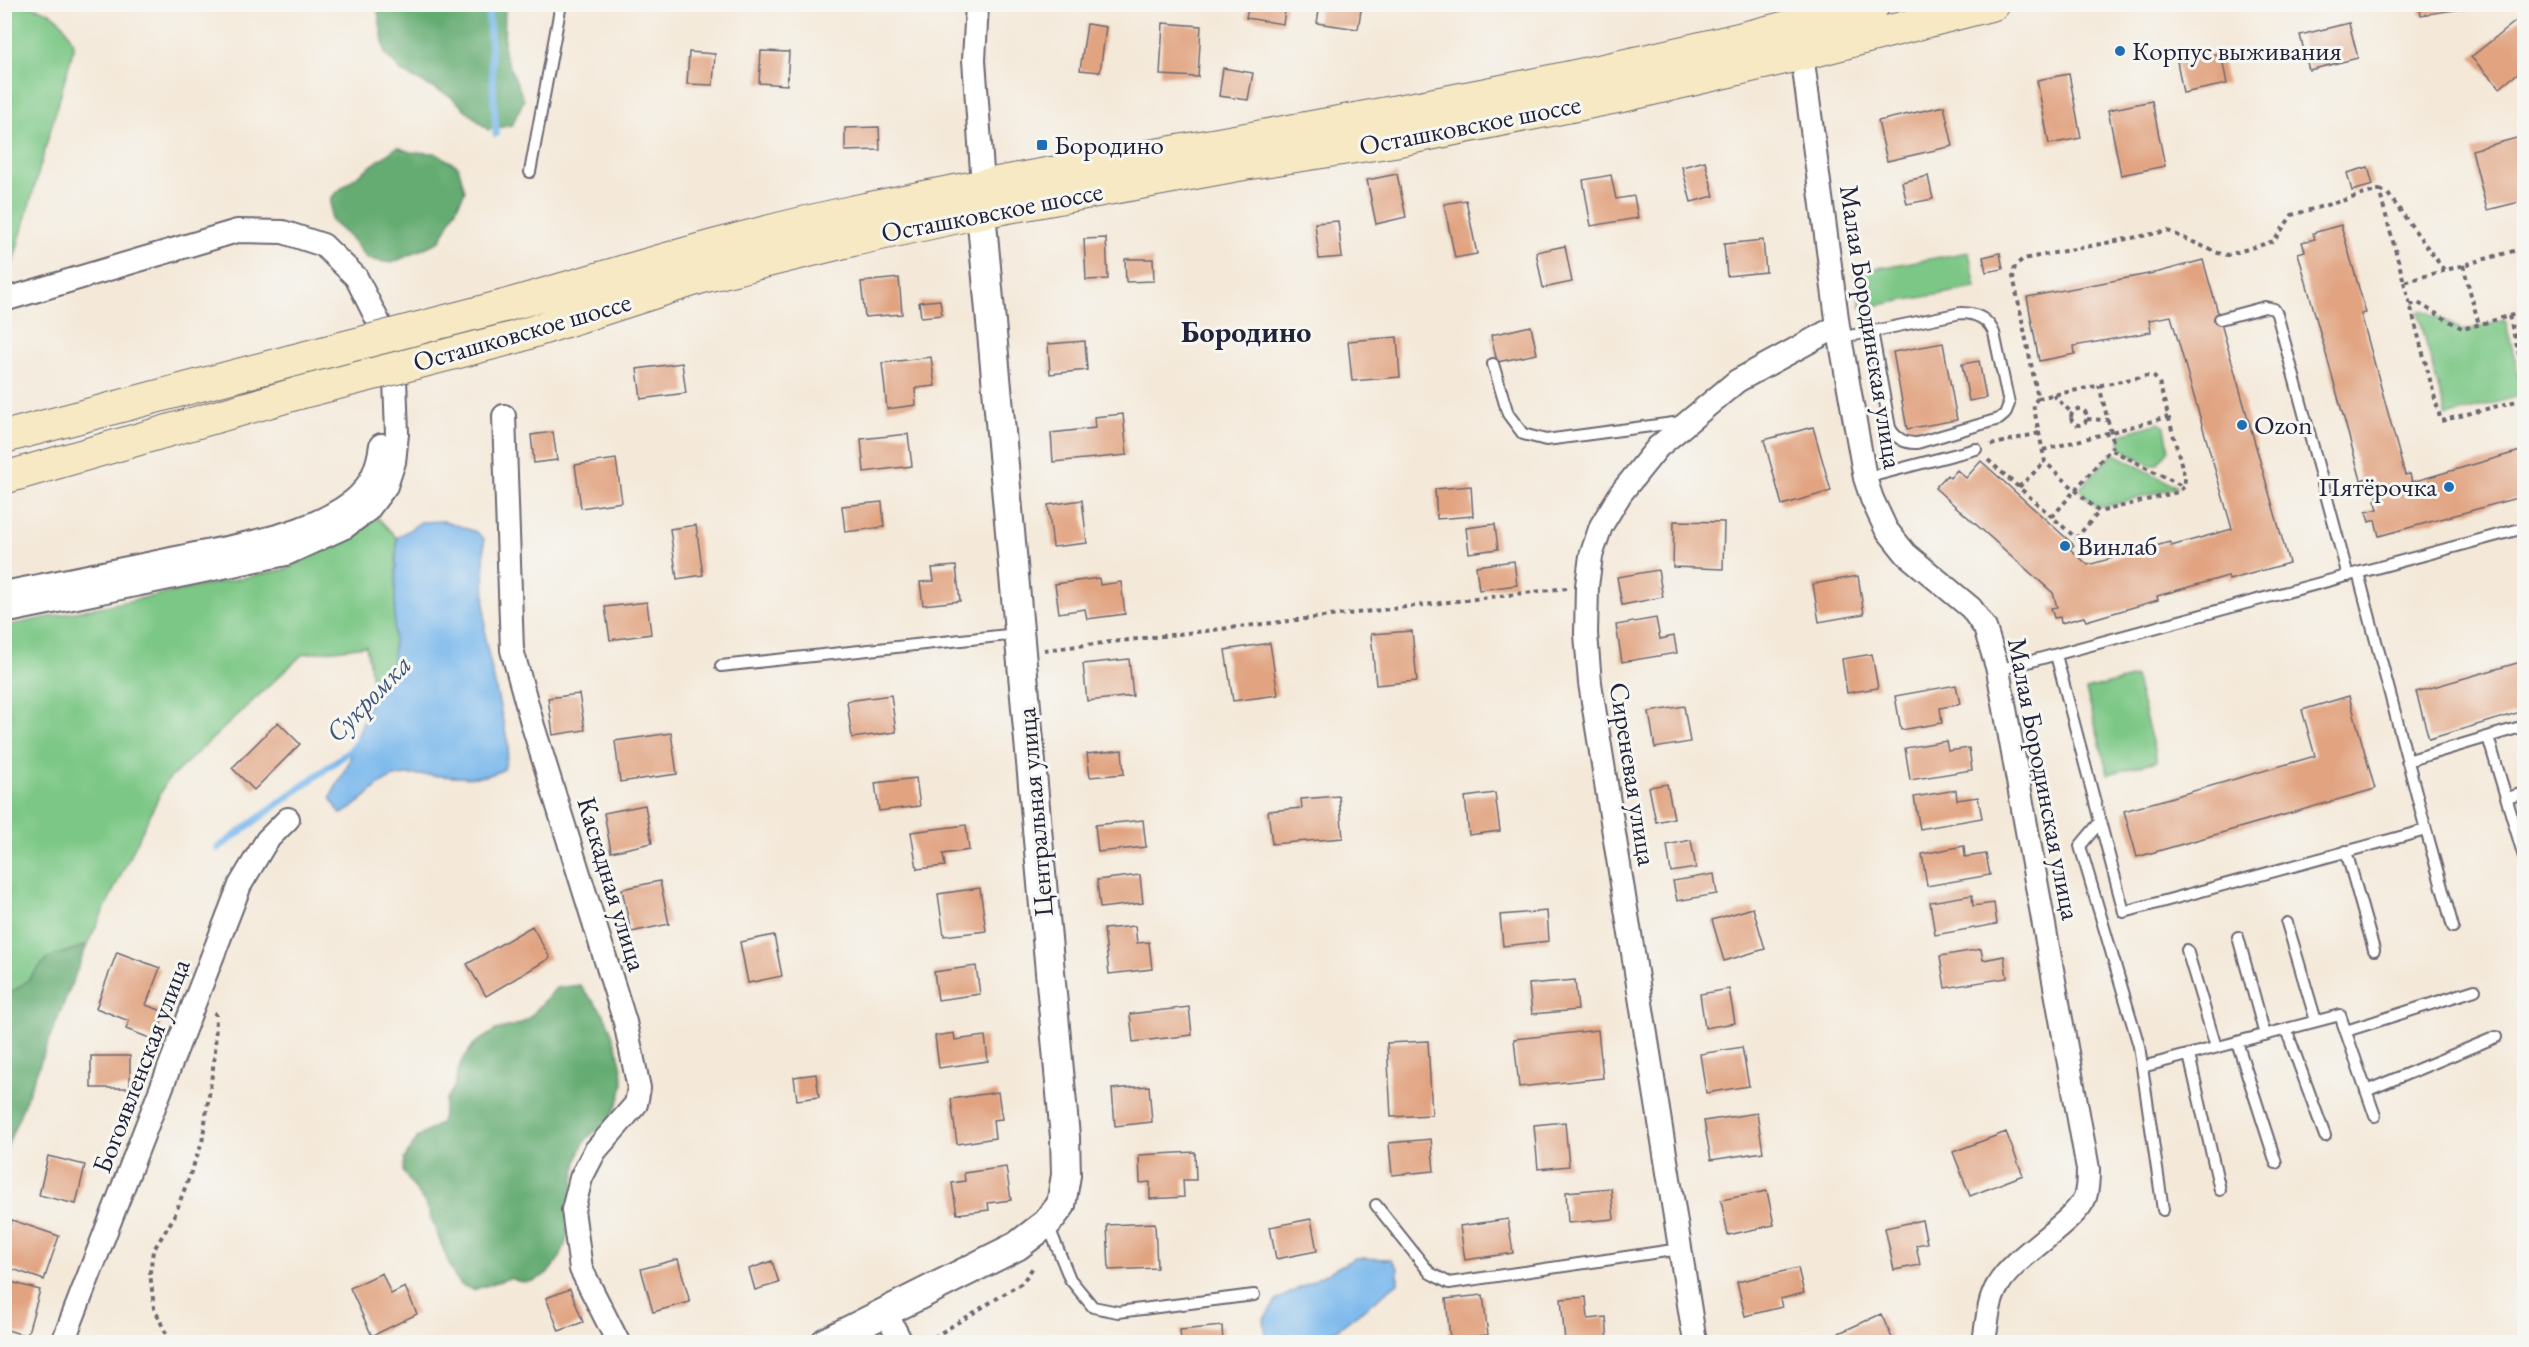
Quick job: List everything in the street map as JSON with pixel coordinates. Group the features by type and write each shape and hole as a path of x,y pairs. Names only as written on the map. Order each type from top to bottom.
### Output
{"main road":[{"name":"Осташковское шоссе","path":"4,478 299,393 513,338 702,277 853,240 982,199 1376,114 1611,68 1874,4"},
{"name":"Осташковское шоссе","path":"4,437 504,306 694,250 848,212 982,199 1244,164 1394,141 1627,95 1802,54 1994,4"}],"street":[{"path":"977,4 974,60 982,199"},
{"name":"Малая Бородинская улица","path":"1802,54 1839,332 1865,478 1886,529 1906,554 1971,608 1985,628 1998,670 2088,1169 2088,1185 2084,1199 2074,1212 2010,1268 1997,1286 1984,1342"},
{"name":"Центральная улица","path":"826,1342 1050,1231 1061,1205 1066,1175 1065,1137 1018,644 982,199"},
{"path":"4,300 237,231 284,232 323,245 356,277 380,325 395,379 397,434 394,462 386,486 368,510 345,527 286,554 4,612"},
{"path":"4,313 242,244 279,245 314,256 343,283 366,330 379,381 383,433 380,459 371,482 354,500 334,513 278,537 4,593"},
{"name":"Сиреневая улица","path":"1695,1342 1590,683 1586,634 1587,586 1591,556 1601,526 1621,493 1658,447 1737,381 1839,332"},
{"name":"Каскадная улица","path":"504,416 512,650 625,1022 639,1088 636,1104 595,1151 581,1178 573,1210 581,1269 618,1342"},
{"name":"Богоявленская улица","path":"63,1342 200,994 240,885 267,840 288,819"},
{"path":"886,1313 901,1342"}],"lane":[{"path":"530,172 561,4"},
{"path":"2220,320 2265,307 2274,309 2277,314 2407,760 2453,927"},
{"path":"1839,332 1872,331 1961,313 1976,315 1991,326 1994,333 2008,404 2005,414 1999,419 1917,443 1906,442 1898,438 1890,428 1872,331"},
{"path":"1493,364 1508,414 1522,434 1546,440 1690,420"},
{"path":"1865,478 1976,449"},
{"path":"1998,670 2524,528"},
{"path":"721,666 1018,644"},
{"path":"2056,655 2124,912 2426,830"},
{"path":"2407,760 2524,726"},
{"path":"2488,737 2524,857"},
{"path":"2507,798 2524,793"},
{"path":"2100,822 2080,846 2139,1046 2163,1210"},
{"path":"2346,851 2374,950"},
{"path":"2287,923 2316,1021"},
{"path":"2238,937 2265,1035"},
{"path":"2187,950 2216,1047"},
{"path":"2346,1031 2475,990"},
{"path":"2142,1067 2340,1015 2375,1116"},
{"path":"2286,1029 2325,1136"},
{"path":"2366,1091 2496,1037"},
{"path":"2237,1042 2276,1163"},
{"path":"2189,1055 2220,1190"},
{"path":"1376,1205 1430,1273 1449,1283 1680,1249"},
{"path":"1050,1231 1070,1279 1093,1307 1118,1312 1254,1295"}],"path":[{"path":"2379,190 2441,421 2524,399"},
{"path":"2038,398 2013,276 2016,266 2023,259 2168,231 2218,253 2228,255 2274,241 2292,215 2379,190 2388,194 2444,271"},
{"path":"2404,282 2524,248"},
{"path":"2463,265 2479,325"},
{"path":"2410,305 2418,303 2463,329 2524,312"},
{"path":"2509,316 2524,373"},
{"path":"1976,449 2076,538 2099,512 2178,492 2184,487 2185,478 2159,382 2154,377 2146,376 2038,398 2033,404 2045,462 2099,512"},
{"path":"2052,517 2114,445 2099,386"},
{"path":"2053,395 2072,413 2072,422 2076,425 2081,425 2087,419 2108,420"},
{"path":"2072,413 2079,408 2085,410 2087,419"},
{"path":"2043,450 2168,417"},
{"path":"1976,449 2039,433"},
{"path":"2112,450 2184,487"},
{"path":"2019,488 2045,462"},
{"path":"1018,644 1587,586"},
{"path":"170,1342 154,1308 150,1272 153,1251 174,1217 202,1143 215,1054 216,1014 200,994"},
{"path":"926,1342 1022,1283 1050,1231"}],"green space":[{"path":"4,5 29,6 48,12 63,25 74,47 8,280 5,282"},
{"path":"377,5 505,5 504,53 524,100 512,125 488,130 450,96 403,73 385,54"},
{"path":"397,147 410,152 435,153 458,166 465,191 440,241 392,263 367,259 351,238 331,221 331,198"},
{"path":"1969,252 1976,288 1861,308 1854,272"},
{"path":"2425,311 2464,331 2505,320 2524,395 2446,416 2418,312"},
{"path":"2159,423 2165,427 2169,450 2157,464 2150,465 2120,448 2121,434"},
{"path":"2113,454 2177,487 2104,507 2096,506 2082,493 2081,487"},
{"path":"378,518 397,538 393,664 374,690 366,646 303,654 166,782 87,945 48,958 27,981 5,997 5,626 287,569"},
{"path":"2135,677 2157,761 2108,774 2086,690"},
{"path":"87,945 5,1152 5,997 27,981 48,958"},
{"path":"580,985 603,1013 613,1036 622,1072 623,1085 620,1097 612,1115 590,1135 579,1155 569,1230 562,1252 552,1268 545,1275 529,1282 510,1278 473,1290 461,1285 453,1274 425,1203 403,1172 404,1159 418,1137 441,1123 446,1099 454,1088 460,1064 474,1044 496,1030 520,1024 531,1016 556,988"}],"water":[{"path":"445,521 476,532 484,539 485,639 509,748 504,769 479,777 412,775 390,778 341,814 330,798 348,764 374,690 393,664 397,538 421,522"},
{"path":"1355,1258 1391,1259 1398,1268 1398,1283 1321,1342 1267,1342 1264,1319 1277,1300"}],"building":[{"path":"1249,4 1286,4 1283,24 1246,18"},
{"path":"1320,4 1362,4 1358,29 1317,23"},
{"path":"2419,4 2481,4 2482,6 2421,15"},
{"path":"2519,4 2524,4 2524,68 2500,88 2471,57 2521,17"},
{"path":"1163,23 1201,26 1198,77 1160,75"},
{"path":"2349,23 2358,58 2309,70 2300,35"},
{"path":"1087,24 1106,27 1100,72 1080,70"},
{"path":"761,51 789,52 787,85 759,83"},
{"path":"689,52 715,54 713,85 687,84"},
{"path":"2221,53 2227,84 2183,93 2177,61"},
{"path":"1223,68 1253,73 1248,100 1219,96"},
{"path":"2069,74 2081,138 2049,144 2037,80"},
{"path":"2152,101 2165,166 2121,175 2108,110"},
{"path":"1944,106 1953,146 1887,161 1878,121"},
{"path":"879,127 880,150 845,151 845,128"},
{"path":"2524,136 2524,201 2487,210 2472,150"},
{"path":"1705,161 1714,196 1691,202 1682,167"},
{"path":"2368,167 2373,185 2352,191 2347,173"},
{"path":"1397,174 1406,217 1376,224 1367,180"},
{"path":"1611,175 1616,199 1634,196 1638,218 1591,226 1583,180"},
{"path":"1928,176 1933,199 1907,204 1902,182"},
{"path":"1466,200 1477,254 1455,258 1444,204"},
{"path":"1338,221 1342,257 1319,259 1315,223"},
{"path":"2341,225 2366,313 2361,314 2405,475 2410,474 2412,482 2524,450 2524,496 2379,536 2375,520 2369,522 2366,512 2378,509 2375,500 2378,499 2371,477 2361,480 2298,253 2305,251 2302,242 2315,239 2313,233"},
{"path":"1106,238 1108,279 1086,280 1084,239"},
{"path":"1763,240 1766,272 1727,276 1724,244"},
{"path":"1565,246 1572,282 1543,288 1536,252"},
{"path":"2000,253 2003,269 1986,272 1983,257"},
{"path":"1125,259 1153,259 1154,281 1126,282"},
{"path":"2203,260 2289,563 2229,580 2228,576 2157,596 2158,600 2086,621 2084,617 2061,623 2060,617 2054,618 2051,608 2057,607 2053,593 1935,488 1947,475 1950,478 1957,470 1966,478 1981,461 2074,545 2070,549 2088,565 2170,542 2171,546 2232,529 2171,316 2149,320 2151,332 2074,346 2075,354 2039,361 2027,297 2159,272"},
{"path":"899,278 902,314 865,317 861,282"},
{"path":"940,300 942,315 921,317 919,302"},
{"path":"1531,326 1537,354 1497,362 1491,335"},
{"path":"1397,337 1400,377 1352,381 1348,341"},
{"path":"1085,341 1087,370 1050,374 1048,344"},
{"path":"1943,343 1957,420 1907,429 1893,352"},
{"path":"931,357 935,386 915,388 916,405 887,409 882,363"},
{"path":"1979,361 1986,398 1969,401 1962,364"},
{"path":"682,363 686,393 641,399 637,369"},
{"path":"1123,414 1127,455 1053,462 1051,433 1095,428 1094,417"},
{"path":"1813,427 1831,491 1782,505 1764,440"},
{"path":"553,432 557,460 534,463 531,435"},
{"path":"908,434 912,466 864,472 861,439"},
{"path":"616,459 622,502 581,508 575,465"},
{"path":"1471,486 1473,516 1437,519 1435,489"},
{"path":"1082,500 1087,543 1053,547 1048,505"},
{"path":"882,502 884,527 845,532 842,506"},
{"path":"1674,521 1724,522 1723,569 1673,567"},
{"path":"1495,524 1498,549 1469,553 1466,528"},
{"path":"696,525 703,575 677,579 670,529"},
{"path":"1514,561 1517,585 1479,590 1476,566"},
{"path":"956,566 960,601 923,605 920,582 934,581 932,568"},
{"path":"1658,570 1663,597 1622,605 1617,577"},
{"path":"1858,576 1864,614 1819,622 1813,584"},
{"path":"1099,578 1100,585 1121,582 1125,614 1087,619 1085,609 1059,613 1055,584"},
{"path":"647,602 651,634 610,640 605,607"},
{"path":"1656,618 1660,639 1674,636 1677,653 1622,662 1616,625"},
{"path":"1412,631 1417,681 1376,685 1371,634"},
{"path":"1270,643 1278,695 1233,701 1225,650"},
{"path":"1872,654 1878,688 1847,693 1842,659"},
{"path":"1129,659 1133,696 1087,701 1083,664"},
{"path":"2524,661 2524,711 2429,739 2416,692"},
{"path":"1956,685 1960,704 1940,708 1942,723 1901,730 1895,696"},
{"path":"579,694 585,730 553,735 548,698"},
{"path":"891,695 896,732 852,738 847,701"},
{"path":"2349,696 2375,789 2137,857 2124,811 2315,756 2302,710"},
{"path":"1684,706 1690,742 1655,748 1649,712"},
{"path":"278,722 300,744 254,790 232,768"},
{"path":"671,733 677,774 620,782 615,741"},
{"path":"1946,741 1948,751 1969,748 1972,770 1910,780 1905,748"},
{"path":"1122,750 1124,774 1090,777 1087,754"},
{"path":"916,778 920,806 879,811 875,783"},
{"path":"1667,784 1674,818 1656,822 1649,787"},
{"path":"1956,790 1957,800 1978,797 1982,818 1920,829 1914,797"},
{"path":"1495,793 1500,831 1469,835 1465,797"},
{"path":"1339,796 1343,838 1272,844 1268,811 1302,808 1301,799"},
{"path":"645,805 652,843 611,852 604,813"},
{"path":"1143,820 1146,847 1098,852 1095,825"},
{"path":"966,825 969,850 943,854 945,866 917,869 911,832"},
{"path":"1691,840 1696,868 1671,872 1667,845"},
{"path":"1964,846 1965,857 1986,854 1990,875 1927,886 1922,854"},
{"path":"1714,874 1717,894 1677,901 1673,881"},
{"path":"1140,875 1143,903 1100,908 1097,880"},
{"path":"660,881 669,924 631,932 622,889"},
{"path":"980,888 986,931 944,936 938,894"},
{"path":"1972,895 1973,906 1994,903 1997,924 1935,935 1930,902"},
{"path":"1753,908 1765,949 1724,961 1712,920"},
{"path":"1547,911 1549,941 1503,946 1500,915"},
{"path":"532,926 550,958 486,996 467,964"},
{"path":"1135,926 1137,943 1149,942 1152,969 1109,974 1104,929"},
{"path":"774,935 782,976 748,983 740,942"},
{"path":"1981,949 1983,960 2004,956 2007,978 1945,988 1940,956"},
{"path":"117,952 160,968 146,1005 165,1012 155,1040 126,1029 129,1021 96,1008"},
{"path":"976,966 980,994 938,1000 934,972"},
{"path":"1575,980 1578,1010 1532,1014 1529,984"},
{"path":"1729,989 1735,1023 1705,1028 1700,994"},
{"path":"1189,1007 1192,1035 1133,1042 1130,1014"},
{"path":"1598,1030 1603,1078 1519,1087 1514,1039"},
{"path":"954,1033 955,1040 985,1036 988,1061 939,1068 935,1036"},
{"path":"1428,1041 1432,1115 1391,1117 1387,1043"},
{"path":"1742,1047 1749,1086 1706,1093 1700,1054"},
{"path":"91,1056 130,1056 130,1088 91,1088"},
{"path":"816,1074 819,1097 797,1100 794,1077"},
{"path":"1149,1086 1152,1122 1115,1126 1112,1089"},
{"path":"998,1092 1002,1119 993,1120 995,1138 957,1144 951,1099"},
{"path":"1757,1113 1763,1152 1711,1160 1704,1121"},
{"path":"1565,1122 1569,1166 1538,1169 1534,1125"},
{"path":"2006,1132 2023,1175 1970,1196 1953,1152"},
{"path":"1431,1139 1434,1171 1392,1175 1389,1143"},
{"path":"1195,1152 1196,1180 1183,1180 1184,1197 1150,1199 1150,1182 1140,1183 1139,1155"},
{"path":"48,1156 85,1165 76,1204 39,1195"},
{"path":"1006,1167 1011,1200 988,1203 989,1210 957,1214 952,1183 965,1181 964,1173"},
{"path":"1611,1188 1614,1219 1568,1223 1566,1192"},
{"path":"1767,1191 1774,1225 1728,1235 1721,1200"},
{"path":"1311,1219 1317,1251 1276,1259 1270,1227"},
{"path":"1508,1219 1513,1253 1465,1260 1460,1226"},
{"path":"12,1220 59,1236 44,1280 4,1266 4,1242"},
{"path":"1922,1220 1927,1243 1916,1245 1920,1265 1894,1270 1885,1228"},
{"path":"1155,1223 1157,1268 1109,1270 1107,1225"},
{"path":"678,1259 690,1302 653,1312 641,1269"},
{"path":"772,1261 779,1283 755,1290 749,1269"},
{"path":"1798,1268 1804,1293 1780,1299 1782,1307 1745,1316 1737,1282"},
{"path":"382,1273 391,1294 405,1287 417,1314 372,1336 350,1288"},
{"path":"4,1280 40,1290 27,1336 4,1329"},
{"path":"570,1289 583,1322 559,1331 546,1298"},
{"path":"1483,1295 1488,1335 1450,1339 1446,1299"},
{"path":"1586,1297 1588,1319 1606,1317 1608,1342 1565,1342 1561,1299"},
{"path":"1881,1314 1894,1342 1843,1342 1839,1333"},
{"path":"1222,1326 1223,1342 1181,1342 1180,1330"}],"waterway":[{"name":"Сукромка","path":"488,4 496,134"},
{"name":"Сукромка","path":"218,848 350,751 359,740"}],"place":[{"name":"Корпус выживания","path":"2120,51"},
{"name":"Бородино","path":"1042,145"},
{"name":"Ozon","path":"2242,425"},
{"name":"Пятёрочка","path":"2449,487"},
{"name":"Винлаб","path":"2065,546"}],"district":[{"name":"Бородино","path":"1246,332"}]}
